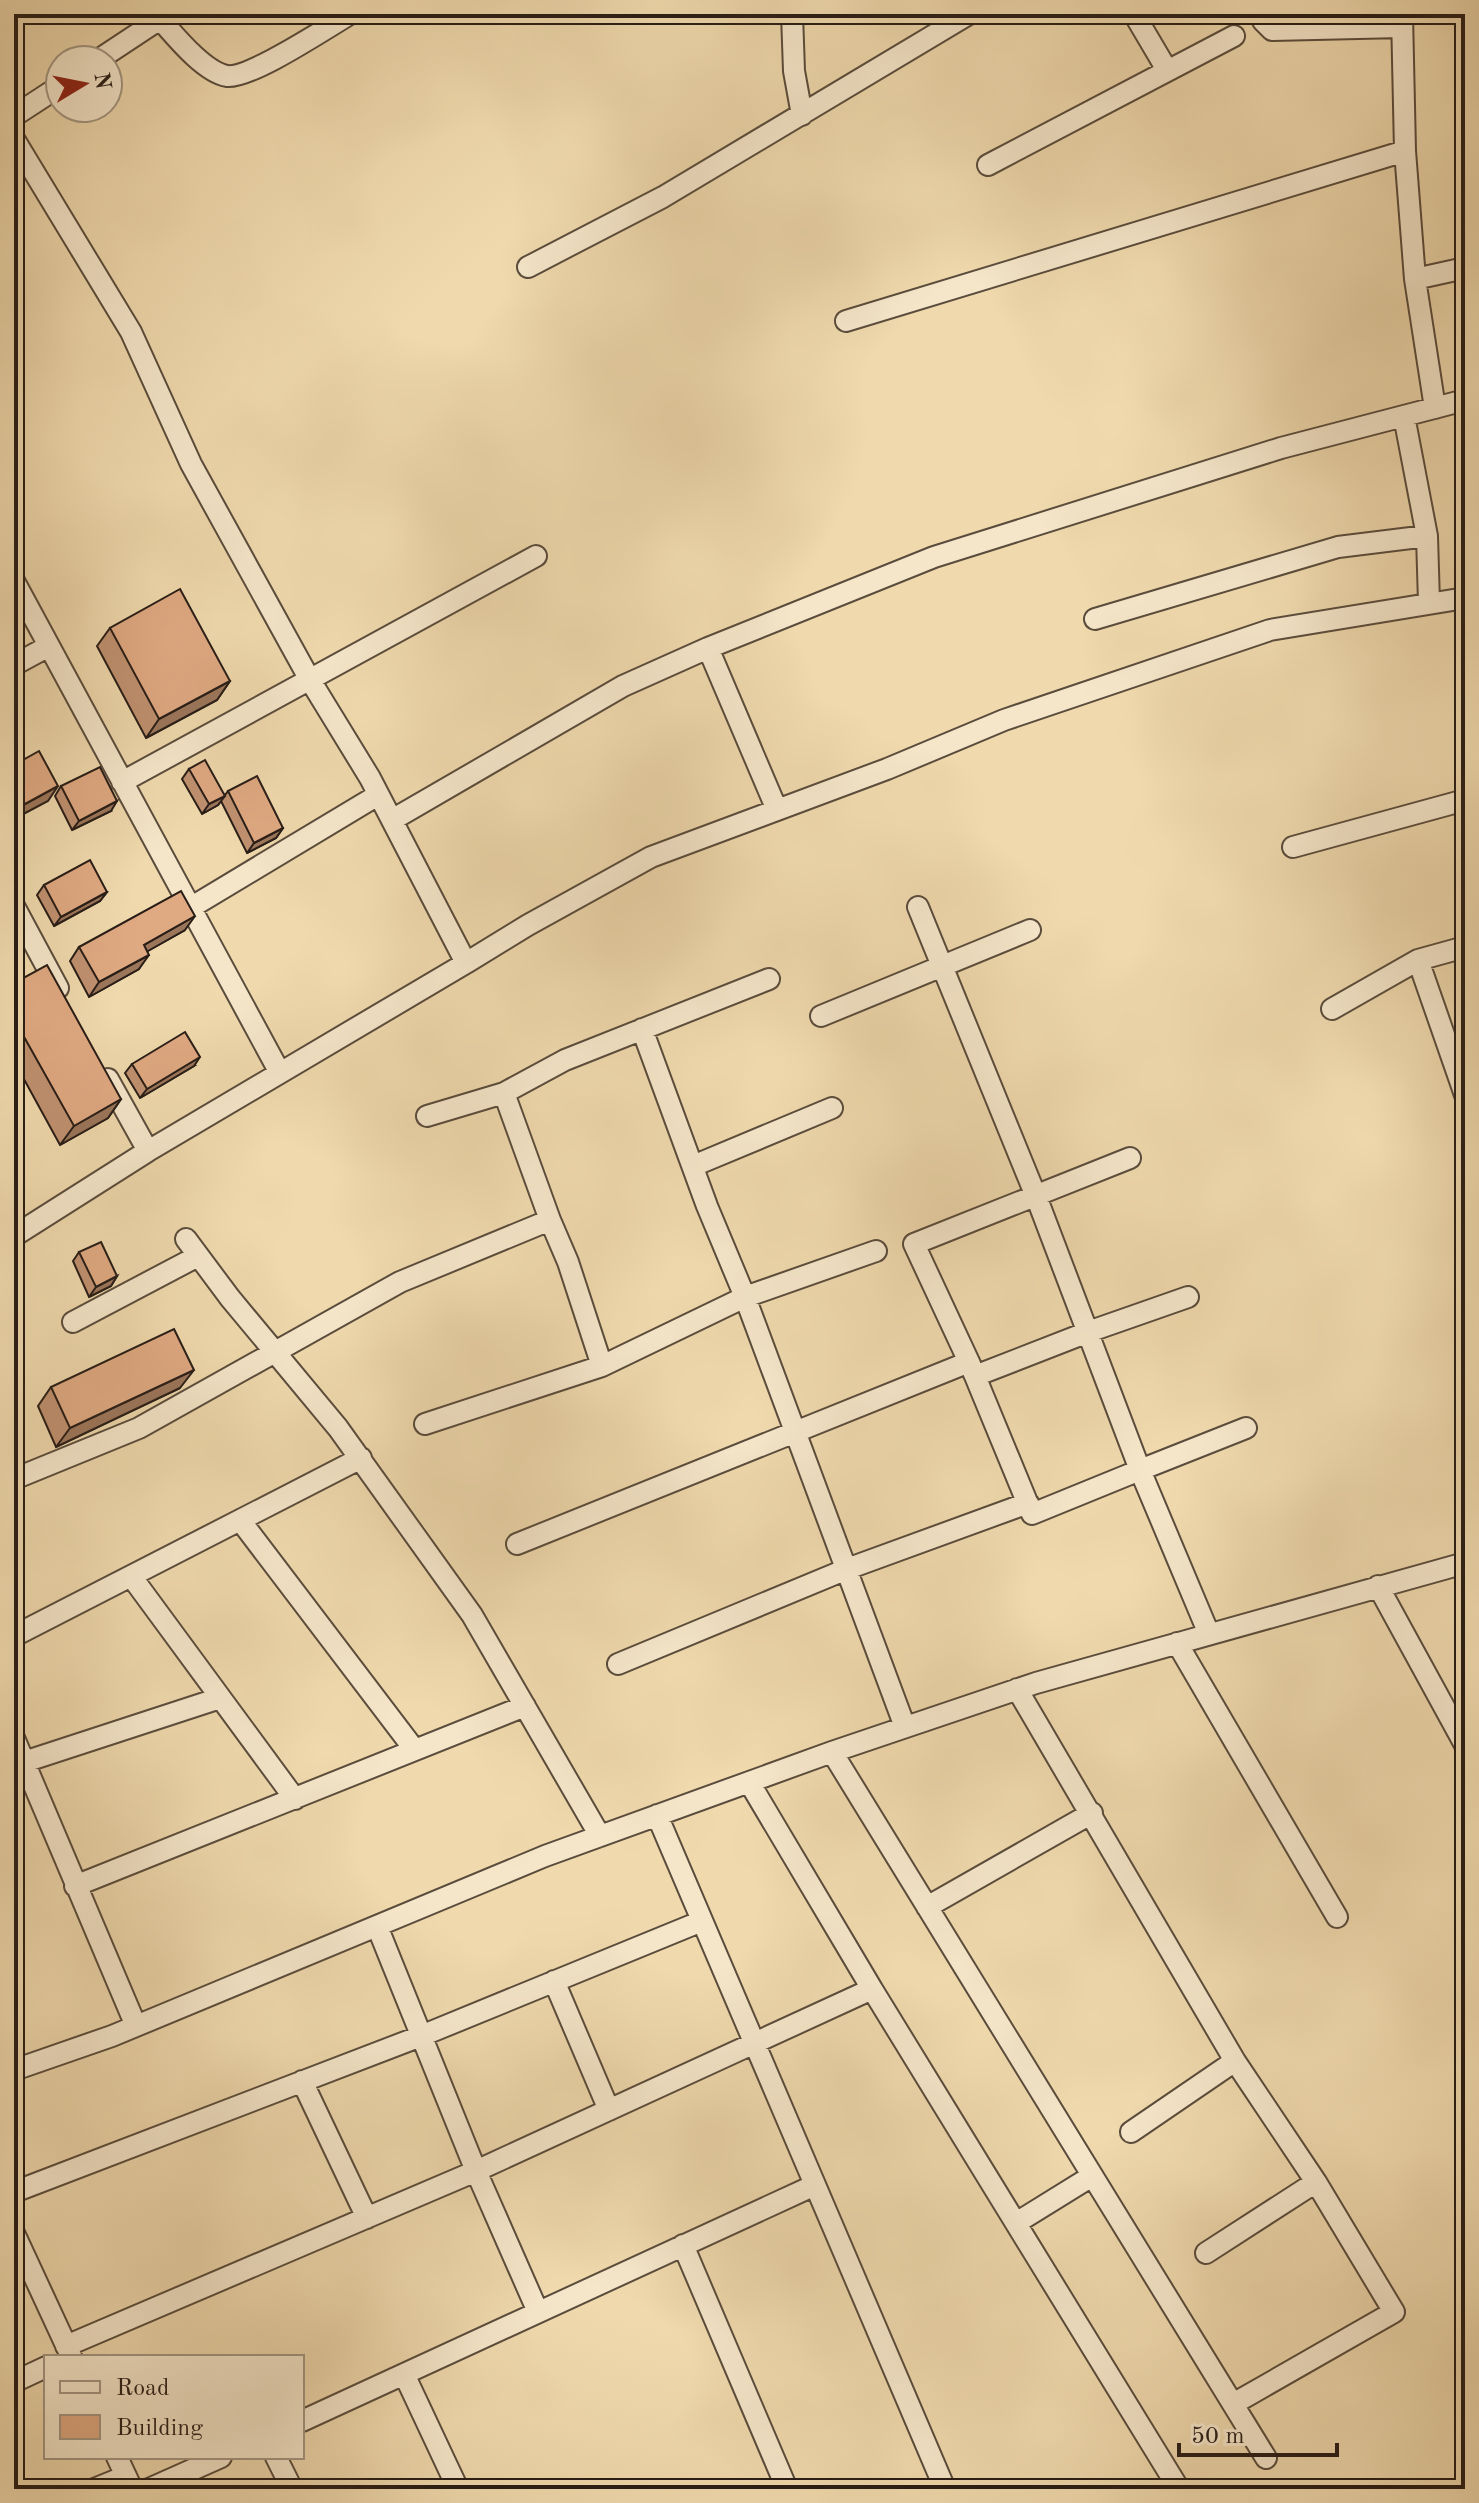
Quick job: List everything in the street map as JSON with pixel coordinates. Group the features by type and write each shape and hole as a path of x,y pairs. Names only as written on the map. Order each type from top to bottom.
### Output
{"street":[{"path":"121,44 159,17 201,62 226,76 249,73 350,14"},
{"path":"792,14 794,71 802,115"},
{"path":"528,267 663,197 969,14"},
{"path":"1134,14 1167,70"},
{"path":"1261,14 1272,30 1402,21 1405,151 1415,279 1435,408"},
{"path":"988,165 1234,36"},
{"path":"14,116 44,96"},
{"path":"15,145 131,332 191,464 310,680 392,820 466,963"},
{"path":"846,321 1405,151"},
{"path":"1415,279 1465,268"},
{"path":"392,820 623,686 708,648 934,557 1281,448 1465,400"},
{"path":"1404,416 1427,536 1429,603"},
{"path":"1095,619 1338,547 1427,536"},
{"path":"122,782 536,556"},
{"path":"14,581 280,1073"},
{"path":"14,1236 148,1151 528,925 651,857 1004,720 1270,630 1465,598"},
{"path":"14,665 49,646"},
{"path":"708,648 777,810"},
{"path":"190,908 378,795"},
{"path":"1293,847 1401,815 1465,800"},
{"path":"14,906 66,1002"},
{"path":"918,907 1036,1196 1140,1470 1209,1634"},
{"path":"821,1016 1030,930"},
{"path":"1332,1009 1418,960 1465,947"},
{"path":"1418,960 1465,1095"},
{"path":"427,1116 504,1093 565,1060 769,979"},
{"path":"642,1029 905,1727"},
{"path":"96,1056 148,1151"},
{"path":"504,1093 568,1262 602,1366"},
{"path":"693,1166 832,1108"},
{"path":"1130,1158 914,1244 972,1369 1032,1514 1246,1428"},
{"path":"14,1479 139,1428 400,1282 550,1220"},
{"path":"73,1322 192,1247 361,1458 472,1615 600,1836"},
{"path":"425,1424 602,1366 745,1297 876,1251"},
{"path":"517,1544 794,1432 1188,1297"},
{"path":"14,1636 361,1458"},
{"path":"618,1664 847,1569 1028,1503"},
{"path":"240,1520 414,1749"},
{"path":"14,2070 136,2026 545,1856 832,1752 1017,1689 1465,1563"},
{"path":"131,1576 295,1799"},
{"path":"1378,1586 1464,1742"},
{"path":"1177,1643 1337,1917"},
{"path":"1017,1689 1235,2061 1316,2182 1394,2312 1233,2404"},
{"path":"24,1762 220,1698"},
{"path":"75,1886 525,1706"},
{"path":"14,1738 136,2026"},
{"path":"832,1752 1266,2458"},
{"path":"749,1782 872,1989 1179,2489"},
{"path":"927,1907 1092,1813"},
{"path":"657,1815 945,2489"},
{"path":"14,2192 421,2036 702,1921"},
{"path":"377,1926 476,2171 538,2312"},
{"path":"554,1981 609,2110"},
{"path":"14,2233 69,2354 872,1989"},
{"path":"1131,2132 1235,2061"},
{"path":"302,2081 367,2218"},
{"path":"1016,2223 1092,2176"},
{"path":"1206,2253 1316,2182"},
{"path":"304,2420 815,2185"},
{"path":"683,2245 787,2489"},
{"path":"14,2382 44,2368"},
{"path":"404,2374 458,2489"},
{"path":"149,2489 216,2459"},
{"path":"277,2459 292,2489"},
{"path":"94,2489 125,2474"}],"building":[{"path":"180,589 230,681 159,719 110,628"},
{"path":"39,751 58,786 14,810 14,765"},
{"path":"205,760 225,796 209,804 189,769"},
{"path":"100,767 117,801 79,821 61,786"},
{"path":"257,776 283,828 254,843 228,791"},
{"path":"90,860 107,892 61,917 44,885"},
{"path":"181,891 195,916 144,945 149,955 99,982 79,947"},
{"path":"47,965 121,1099 74,1126 14,1019 14,983"},
{"path":"185,1032 200,1057 147,1089 132,1064"},
{"path":"101,1242 117,1276 96,1287 79,1252"},
{"path":"174,1329 194,1370 70,1428 51,1387"},
{"path":"14,1934 21,1951 14,1954"}]}
